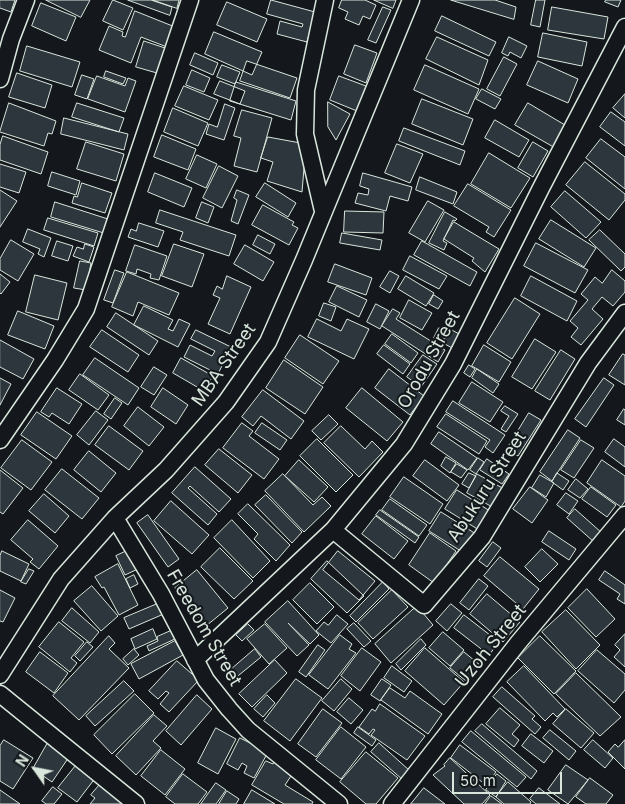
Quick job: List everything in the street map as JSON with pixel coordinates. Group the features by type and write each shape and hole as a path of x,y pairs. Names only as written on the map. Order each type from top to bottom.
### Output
{"street":[{"path":"0,79 11,39 26,0"},
{"path":"0,440 86,309 190,0"},
{"path":"322,211 305,134 306,90 325,0"},
{"name":"MBA Street","path":"0,675 61,579 115,518 166,470 226,402 268,342 304,260 322,211 410,0"},
{"name":"Orodu Street","path":"195,660 333,530 404,444 453,364 541,188 625,27"},
{"name":"Abukuru Street","path":"333,530 424,605 482,536 588,363 625,313"},
{"name":"Uzoh Street","path":"392,804 518,643 625,515"},
{"name":"Freedom Street","path":"115,518 161,594 206,680 228,710 248,730 339,804"},
{"path":"0,694 136,804"}],"building":[{"path":"0,0 15,0 11,12 0,8"},
{"path":"46,0 90,0 81,17"},
{"path":"113,0 133,8 123,30 103,21"},
{"path":"128,0 151,0 172,7 170,15"},
{"path":"153,0 179,0 177,8"},
{"path":"271,0 315,12 307,42 277,34 280,21 302,27 303,24 267,14"},
{"path":"342,0 365,0 376,5 370,19 363,16 359,25 345,19 348,12 339,8"},
{"path":"374,0 396,0 393,8"},
{"path":"451,0 495,0 516,7 514,19"},
{"path":"536,0 545,0 540,27 531,25"},
{"path":"606,0 621,0 618,7 605,2"},
{"path":"227,2 267,19 257,42 217,25"},
{"path":"41,3 76,17 66,41 32,26"},
{"path":"383,7 391,10 376,43 368,40"},
{"path":"552,7 608,17 604,39 548,30"},
{"path":"135,11 175,27 167,47 141,37 131,63 99,50 109,26 123,32 122,36 125,37"},
{"path":"442,16 496,42 489,56 435,31"},
{"path":"214,32 262,52 252,75 205,54"},
{"path":"543,33 587,42 582,66 538,57"},
{"path":"437,37 488,60 479,85 426,59"},
{"path":"509,37 527,46 521,58 510,52 508,56 502,53"},
{"path":"144,41 165,48 157,73 136,67"},
{"path":"355,45 377,53 366,83 344,74"},
{"path":"27,46 80,62 72,87 20,71"},
{"path":"195,53 218,63 213,75 190,65"},
{"path":"504,57 517,64 500,96 487,89"},
{"path":"247,61 297,78 290,98 240,81"},
{"path":"538,61 578,79 568,103 527,85"},
{"path":"222,65 240,72 235,84 217,77"},
{"path":"425,65 479,89 468,114 414,90"},
{"path":"192,70 210,78 204,92 186,85"},
{"path":"106,71 126,78 123,84 104,77"},
{"path":"17,73 52,85 45,108 9,97"},
{"path":"82,75 94,79 87,99 75,95"},
{"path":"97,76 125,86 128,78 136,81 125,112 88,99"},
{"path":"339,76 366,86 357,111 330,100"},
{"path":"220,81 245,91 240,104 214,94"},
{"path":"236,82 296,101 291,120 230,101"},
{"path":"184,86 218,100 209,120 175,106"},
{"path":"482,89 501,99 495,109 476,99"},
{"path":"625,94 625,118 613,108"},
{"path":"422,99 473,119 463,145 412,124"},
{"path":"328,102 350,114 336,140 328,127"},
{"path":"9,103 56,121 52,134 48,133 44,146 0,132"},
{"path":"77,103 124,118 119,132 72,117"},
{"path":"528,103 570,128 557,149 515,125"},
{"path":"225,104 235,108 224,140 206,134 209,124 217,127"},
{"path":"173,108 208,123 198,146 164,132"},
{"path":"242,110 272,118 257,172 234,166 241,138 234,136"},
{"path":"611,112 625,122 625,146 600,127"},
{"path":"64,118 128,134 124,150 61,134"},
{"path":"495,120 529,140 519,157 485,138"},
{"path":"404,128 465,151 460,165 399,141"},
{"path":"162,135 196,149 188,170 154,157"},
{"path":"3,136 48,152 41,174 0,160 0,145"},
{"path":"268,137 306,144 302,192 267,181 273,162 261,158"},
{"path":"601,139 625,157 625,189 586,158"},
{"path":"86,142 124,154 116,181 77,169"},
{"path":"533,142 548,151 533,177 518,168"},
{"path":"397,144 423,154 410,183 385,173"},
{"path":"489,153 530,178 511,208 471,184"},
{"path":"197,155 217,164 206,188 186,179"},
{"path":"585,162 625,194 625,200 609,220 566,185"},
{"path":"0,164 26,172 19,193 0,187"},
{"path":"219,166 238,176 222,208 203,198"},
{"path":"52,172 80,181 76,195 48,186"},
{"path":"155,173 192,188 184,207 148,192"},
{"path":"363,173 412,187 408,201 390,196 386,211 355,203 358,193 368,195 369,189 360,186"},
{"path":"420,177 457,192 453,204 416,190"},
{"path":"82,183 112,193 105,213 72,203 74,196 77,197"},
{"path":"265,183 296,203 288,217 256,197"},
{"path":"468,184 511,210 494,237 486,232 489,227 454,206"},
{"path":"0,190 17,201 0,227"},
{"path":"237,190 249,195 238,224 231,221 237,200 234,198"},
{"path":"565,191 601,222 586,238 551,207"},
{"path":"428,201 444,210 425,242 409,233"},
{"path":"55,202 111,220 107,234 51,217"},
{"path":"202,202 214,207 208,223 196,218"},
{"path":"263,205 294,222 292,225 298,228 289,245 252,225"},
{"path":"160,210 236,235 229,256 180,240 183,232 156,223"},
{"path":"345,211 384,212 383,233 344,232"},
{"path":"445,212 457,219 453,220 443,241 447,243 444,250 429,243"},
{"path":"48,218 98,233 94,246 44,230"},
{"path":"551,220 596,248 584,267 539,239"},
{"path":"454,222 499,249 485,272 472,261 474,258 444,239"},
{"path":"139,223 164,231 158,247 128,237 131,229 136,231"},
{"path":"28,229 51,238 44,257 38,254 40,249 23,242"},
{"path":"600,230 625,254 625,267 621,271 589,240"},
{"path":"342,233 382,240 380,250 340,243"},
{"path":"258,235 275,244 270,254 253,245"},
{"path":"11,240 34,254 18,281 0,270 0,259"},
{"path":"57,241 73,246 68,261 52,256"},
{"path":"422,241 477,272 470,286 414,255"},
{"path":"536,243 588,270 575,293 524,266"},
{"path":"85,244 94,247 89,262 73,256 77,247 83,249"},
{"path":"174,244 204,254 192,287 162,276"},
{"path":"135,245 167,256 159,280 150,278 151,274 137,269 136,274 126,271"},
{"path":"245,245 274,262 263,281 234,264"},
{"path":"410,256 447,276 439,289 403,270"},
{"path":"80,261 91,263 86,290 74,288"},
{"path":"335,264 372,278 366,295 328,282"},
{"path":"115,270 124,273 113,303 104,300"},
{"path":"612,270 625,281 625,292 613,306 602,297 592,309 603,319 581,345 571,337 578,328 570,321 588,300 581,294 595,277 602,283"},
{"path":"390,271 399,276 390,293 380,287"},
{"path":"127,272 179,293 169,315 138,302 133,316 112,307"},
{"path":"0,274 10,282 1,294 0,293"},
{"path":"35,275 67,283 58,320 26,312"},
{"path":"227,276 251,287 230,334 208,324 220,298 213,295 217,286 222,289"},
{"path":"406,276 434,293 426,306 398,289"},
{"path":"531,276 577,301 567,321 521,296"},
{"path":"337,286 367,300 359,317 329,302"},
{"path":"434,295 443,301 438,309 429,304"},
{"path":"515,298 540,314 512,359 487,343"},
{"path":"409,300 432,313 422,330 400,318"},
{"path":"324,303 336,307 331,321 319,316"},
{"path":"376,304 389,311 380,329 367,322"},
{"path":"144,306 173,320 168,329 173,331 179,319 190,324 178,347 134,325"},
{"path":"393,309 400,313 396,319 445,350 438,362 382,326"},
{"path":"18,311 54,326 45,349 8,335"},
{"path":"116,313 158,341 149,355 107,327"},
{"path":"317,319 341,331 347,319 369,329 354,359 308,337"},
{"path":"439,328 447,332 442,342 434,338"},
{"path":"450,329 461,335 454,349 443,343"},
{"path":"102,330 139,355 128,372 90,347"},
{"path":"196,330 231,347 218,374 184,357 190,345 212,356 215,351 191,339"},
{"path":"392,334 418,353 411,363 385,344"},
{"path":"300,335 339,361 323,384 285,358"},
{"path":"535,339 556,352 532,389 512,377"},
{"path":"0,340 34,359 23,379 0,367"},
{"path":"384,345 410,364 403,374 377,354"},
{"path":"484,345 511,362 499,382 472,366"},
{"path":"561,350 575,359 550,400 535,391"},
{"path":"623,354 625,355 625,385 609,375"},
{"path":"423,355 437,364 421,387 407,377"},
{"path":"95,358 139,388 128,405 83,375"},
{"path":"181,358 213,376 204,391 173,373"},
{"path":"284,360 323,387 305,414 266,388"},
{"path":"469,365 475,369 470,377 464,373"},
{"path":"154,367 167,375 154,395 141,387"},
{"path":"389,369 424,396 410,415 375,388"},
{"path":"477,369 499,384 493,393 472,378"},
{"path":"80,374 109,395 98,410 69,390"},
{"path":"0,378 11,384 0,405"},
{"path":"604,378 614,385 586,427 575,419"},
{"path":"472,382 503,402 490,422 459,403"},
{"path":"57,388 82,404 69,424 52,413 49,417 41,412"},
{"path":"163,388 188,405 176,424 151,407"},
{"path":"362,388 403,422 387,441 346,408"},
{"path":"263,390 304,421 291,439 261,416 253,426 242,417"},
{"path":"115,398 122,403 111,419 104,414"},
{"path":"453,401 505,435 493,453 485,447 490,440 446,412"},
{"path":"505,406 518,414 506,432 501,429 509,416 501,411"},
{"path":"138,407 164,427 149,446 124,426"},
{"path":"625,410 625,425 617,420"},
{"path":"96,411 108,420 89,445 77,435"},
{"path":"37,412 72,436 56,459 21,435"},
{"path":"529,413 541,420 518,456 507,449"},
{"path":"446,414 487,441 479,454 437,427"},
{"path":"329,415 338,424 321,440 312,431"},
{"path":"242,423 253,431 249,436 279,459 264,479 223,448"},
{"path":"262,423 287,440 280,450 255,433"},
{"path":"109,426 143,451 129,470 95,445"},
{"path":"341,426 365,449 372,441 383,452 359,477 324,443"},
{"path":"568,430 580,438 552,481 540,472"},
{"path":"439,432 477,458 468,470 431,444"},
{"path":"317,439 353,475 336,492 300,456"},
{"path":"614,439 625,447 625,467 605,452"},
{"path":"22,440 52,462 31,490 1,468"},
{"path":"581,440 594,448 574,478 561,470"},
{"path":"219,449 252,475 238,493 205,465"},
{"path":"89,451 116,473 101,492 74,470"},
{"path":"446,457 456,463 450,473 441,466"},
{"path":"478,458 484,462 476,474 470,470"},
{"path":"487,459 509,474 502,484 480,470"},
{"path":"299,460 328,487 314,502 285,476"},
{"path":"425,460 459,485 447,501 413,476"},
{"path":"602,460 625,476 625,501 621,507 587,483"},
{"path":"457,464 467,470 461,478 451,472"},
{"path":"195,467 231,499 219,512 190,486 188,488 217,514 208,525 172,493"},
{"path":"62,469 99,498 82,519 45,490"},
{"path":"0,470 23,488 3,514 0,512"},
{"path":"469,473 476,476 469,488 462,484"},
{"path":"557,473 569,481 563,490 552,482"},
{"path":"283,474 313,505 322,497 331,506 304,532 265,491"},
{"path":"477,474 506,490 496,509 467,493"},
{"path":"540,475 554,483 546,497 532,488"},
{"path":"404,477 443,504 430,524 390,497"},
{"path":"576,479 588,489 580,498 568,490"},
{"path":"530,487 548,500 532,523 513,509"},
{"path":"591,487 616,505 607,517 582,499"},
{"path":"457,490 490,511 479,530 445,509"},
{"path":"566,493 578,501 569,514 557,505"},
{"path":"44,494 69,516 55,533 29,511"},
{"path":"266,495 302,532 292,543 255,505"},
{"path":"390,499 427,525 419,536 382,510"},
{"path":"171,501 209,535 192,554 154,521"},
{"path":"248,504 290,545 276,561 254,539 258,534 238,514"},
{"path":"575,509 602,533 594,542 567,518"},
{"path":"380,510 419,537 415,543 376,515"},
{"path":"441,512 476,534 464,553 429,531"},
{"path":"148,515 179,559 168,567 137,523"},
{"path":"376,516 408,541 394,559 362,534"},
{"path":"28,520 58,546 39,569 30,562 33,559 11,540"},
{"path":"232,520 270,561 253,578 214,538"},
{"path":"549,531 576,549 569,560 542,542"},
{"path":"430,533 456,551 434,583 409,565"},
{"path":"493,542 501,548 487,567 479,561"},
{"path":"220,548 253,581 234,599 201,567"},
{"path":"131,549 140,568 125,575 116,556"},
{"path":"542,549 558,564 540,582 525,567"},
{"path":"2,551 29,564 21,581 0,571"},
{"path":"338,551 375,581 359,600 323,570"},
{"path":"500,557 539,589 523,609 484,576"},
{"path":"327,561 364,596 347,613 311,579"},
{"path":"118,564 138,605 119,615 104,587 102,588 95,577"},
{"path":"29,569 34,571 26,584 21,582"},
{"path":"197,570 228,608 206,626 175,588"},
{"path":"605,571 625,585 625,604 617,599 620,594 599,580"},
{"path":"134,575 138,584 130,588 126,579"},
{"path":"479,579 488,586 469,610 460,603"},
{"path":"383,582 389,589 356,622 350,616"},
{"path":"310,583 334,607 317,624 293,600"},
{"path":"92,586 118,616 101,631 74,601"},
{"path":"587,589 615,619 596,637 568,608"},
{"path":"0,590 15,598 3,622 0,621"},
{"path":"392,590 408,607 373,639 358,623"},
{"path":"487,594 520,622 503,642 470,614"},
{"path":"288,601 319,635 310,644 288,623 309,645 297,656 265,622"},
{"path":"162,602 166,613 129,629 124,618"},
{"path":"451,604 462,613 447,631 436,621"},
{"path":"417,606 433,625 391,663 375,644"},
{"path":"72,608 99,632 90,643 62,621"},
{"path":"566,610 600,645 576,669 542,632"},
{"path":"337,615 348,624 331,643 316,631 324,622 328,625"},
{"path":"464,615 499,642 489,655 454,628"},
{"path":"59,622 84,642 71,658 77,663 70,672 39,647"},
{"path":"354,623 371,641 364,647 347,629"},
{"path":"248,624 254,630 242,641 236,635"},
{"path":"265,624 287,648 269,664 247,639"},
{"path":"153,629 157,639 135,649 131,639"},
{"path":"173,630 177,638 149,651 147,646 158,641 157,637"},
{"path":"443,632 464,650 450,666 429,648"},
{"path":"625,634 625,667 614,657 620,650 615,645"},
{"path":"340,635 352,644 349,649 356,653 328,689 309,675"},
{"path":"109,636 115,643 109,649 129,668 79,720 53,696"},
{"path":"540,636 576,671 554,694 518,658"},
{"path":"421,639 426,645 401,670 396,664"},
{"path":"175,641 183,655 139,679 131,664"},
{"path":"87,642 93,647 80,661 75,656"},
{"path":"318,645 325,650 306,677 299,672"},
{"path":"362,648 381,662 360,691 341,676"},
{"path":"425,648 464,682 444,705 405,671"},
{"path":"134,649 139,655 128,665 123,659"},
{"path":"255,649 261,657 233,680 227,673"},
{"path":"597,650 625,674 625,690 614,703 578,671"},
{"path":"40,652 68,673 54,693 26,672"},
{"path":"464,652 480,665 466,681 450,668"},
{"path":"275,660 287,673 252,707 239,694"},
{"path":"177,661 199,680 169,712 160,704 169,693 166,691 158,699 149,691"},
{"path":"392,666 412,681 404,692 384,678"},
{"path":"524,666 565,709 557,717 553,713 545,721 507,682"},
{"path":"576,673 621,717 600,736 556,694"},
{"path":"296,679 322,698 290,741 264,721"},
{"path":"341,679 352,689 334,711 322,701"},
{"path":"382,679 391,685 380,701 371,695"},
{"path":"124,681 134,691 95,726 86,716"},
{"path":"502,687 535,716 532,719 541,727 535,734 493,697"},
{"path":"390,688 405,698 410,691 442,714 428,734 381,700"},
{"path":"135,694 154,713 112,754 94,735"},
{"path":"197,695 212,709 181,745 166,731"},
{"path":"267,695 275,703 263,717 254,709"},
{"path":"349,698 363,710 351,724 337,712"},
{"path":"380,704 425,736 407,760 371,735 375,730 373,729 369,734 359,727 372,709 375,711"},
{"path":"500,708 520,725 512,734 519,740 514,747 486,724"},
{"path":"323,709 342,723 316,757 298,744"},
{"path":"566,709 594,733 581,748 553,724"},
{"path":"154,715 167,726 153,741 161,748 136,775 116,756"},
{"path":"482,724 537,771 531,779 475,731"},
{"path":"341,727 366,747 341,779 316,760"},
{"path":"358,727 376,740 372,746 354,733"},
{"path":"216,728 236,739 218,774 198,763"},
{"path":"550,730 576,751 569,760 543,738"},
{"path":"471,731 526,777 517,787 462,742"},
{"path":"531,734 553,751 544,763 522,746"},
{"path":"240,738 268,752 254,778 244,773 247,766 242,763 238,770 227,764"},
{"path":"50,739 71,754 52,782 33,769"},
{"path":"4,740 33,758 13,789 0,781 0,746"},
{"path":"593,740 613,758 605,768 584,750"},
{"path":"625,740 625,769 608,752 615,744 618,747"},
{"path":"379,743 410,771 403,780 371,752"},
{"path":"460,745 496,772 486,785 451,758"},
{"path":"161,750 185,769 165,795 141,776"},
{"path":"366,752 398,778 376,804 366,804 340,782"},
{"path":"450,758 490,795 482,804 464,804 433,775 445,766"},
{"path":"266,761 273,764 274,762 293,773 285,785 313,802 312,804 284,804 252,785"},
{"path":"78,763 96,777 77,802 58,788"},
{"path":"566,765 588,780 568,804 548,790"},
{"path":"183,774 207,792 198,804 175,804 166,797"},
{"path":"497,774 506,781 496,797 486,790"},
{"path":"590,778 613,795 606,804 586,804 576,797"},
{"path":"103,781 125,804 90,804 95,798 91,795"},
{"path":"508,782 531,802 530,804 504,804 496,797"},
{"path":"216,783 226,790 216,804 201,804"},
{"path":"53,787 62,794 54,804 46,804 42,801"},
{"path":"424,788 445,804 411,804"},
{"path":"539,788 560,804 536,804 530,799"},
{"path":"0,790 20,804 0,804"},
{"path":"252,790 275,804 244,804"},
{"path":"227,791 239,799 236,804 219,804"},
{"path":"491,796 502,804 485,804"}]}
